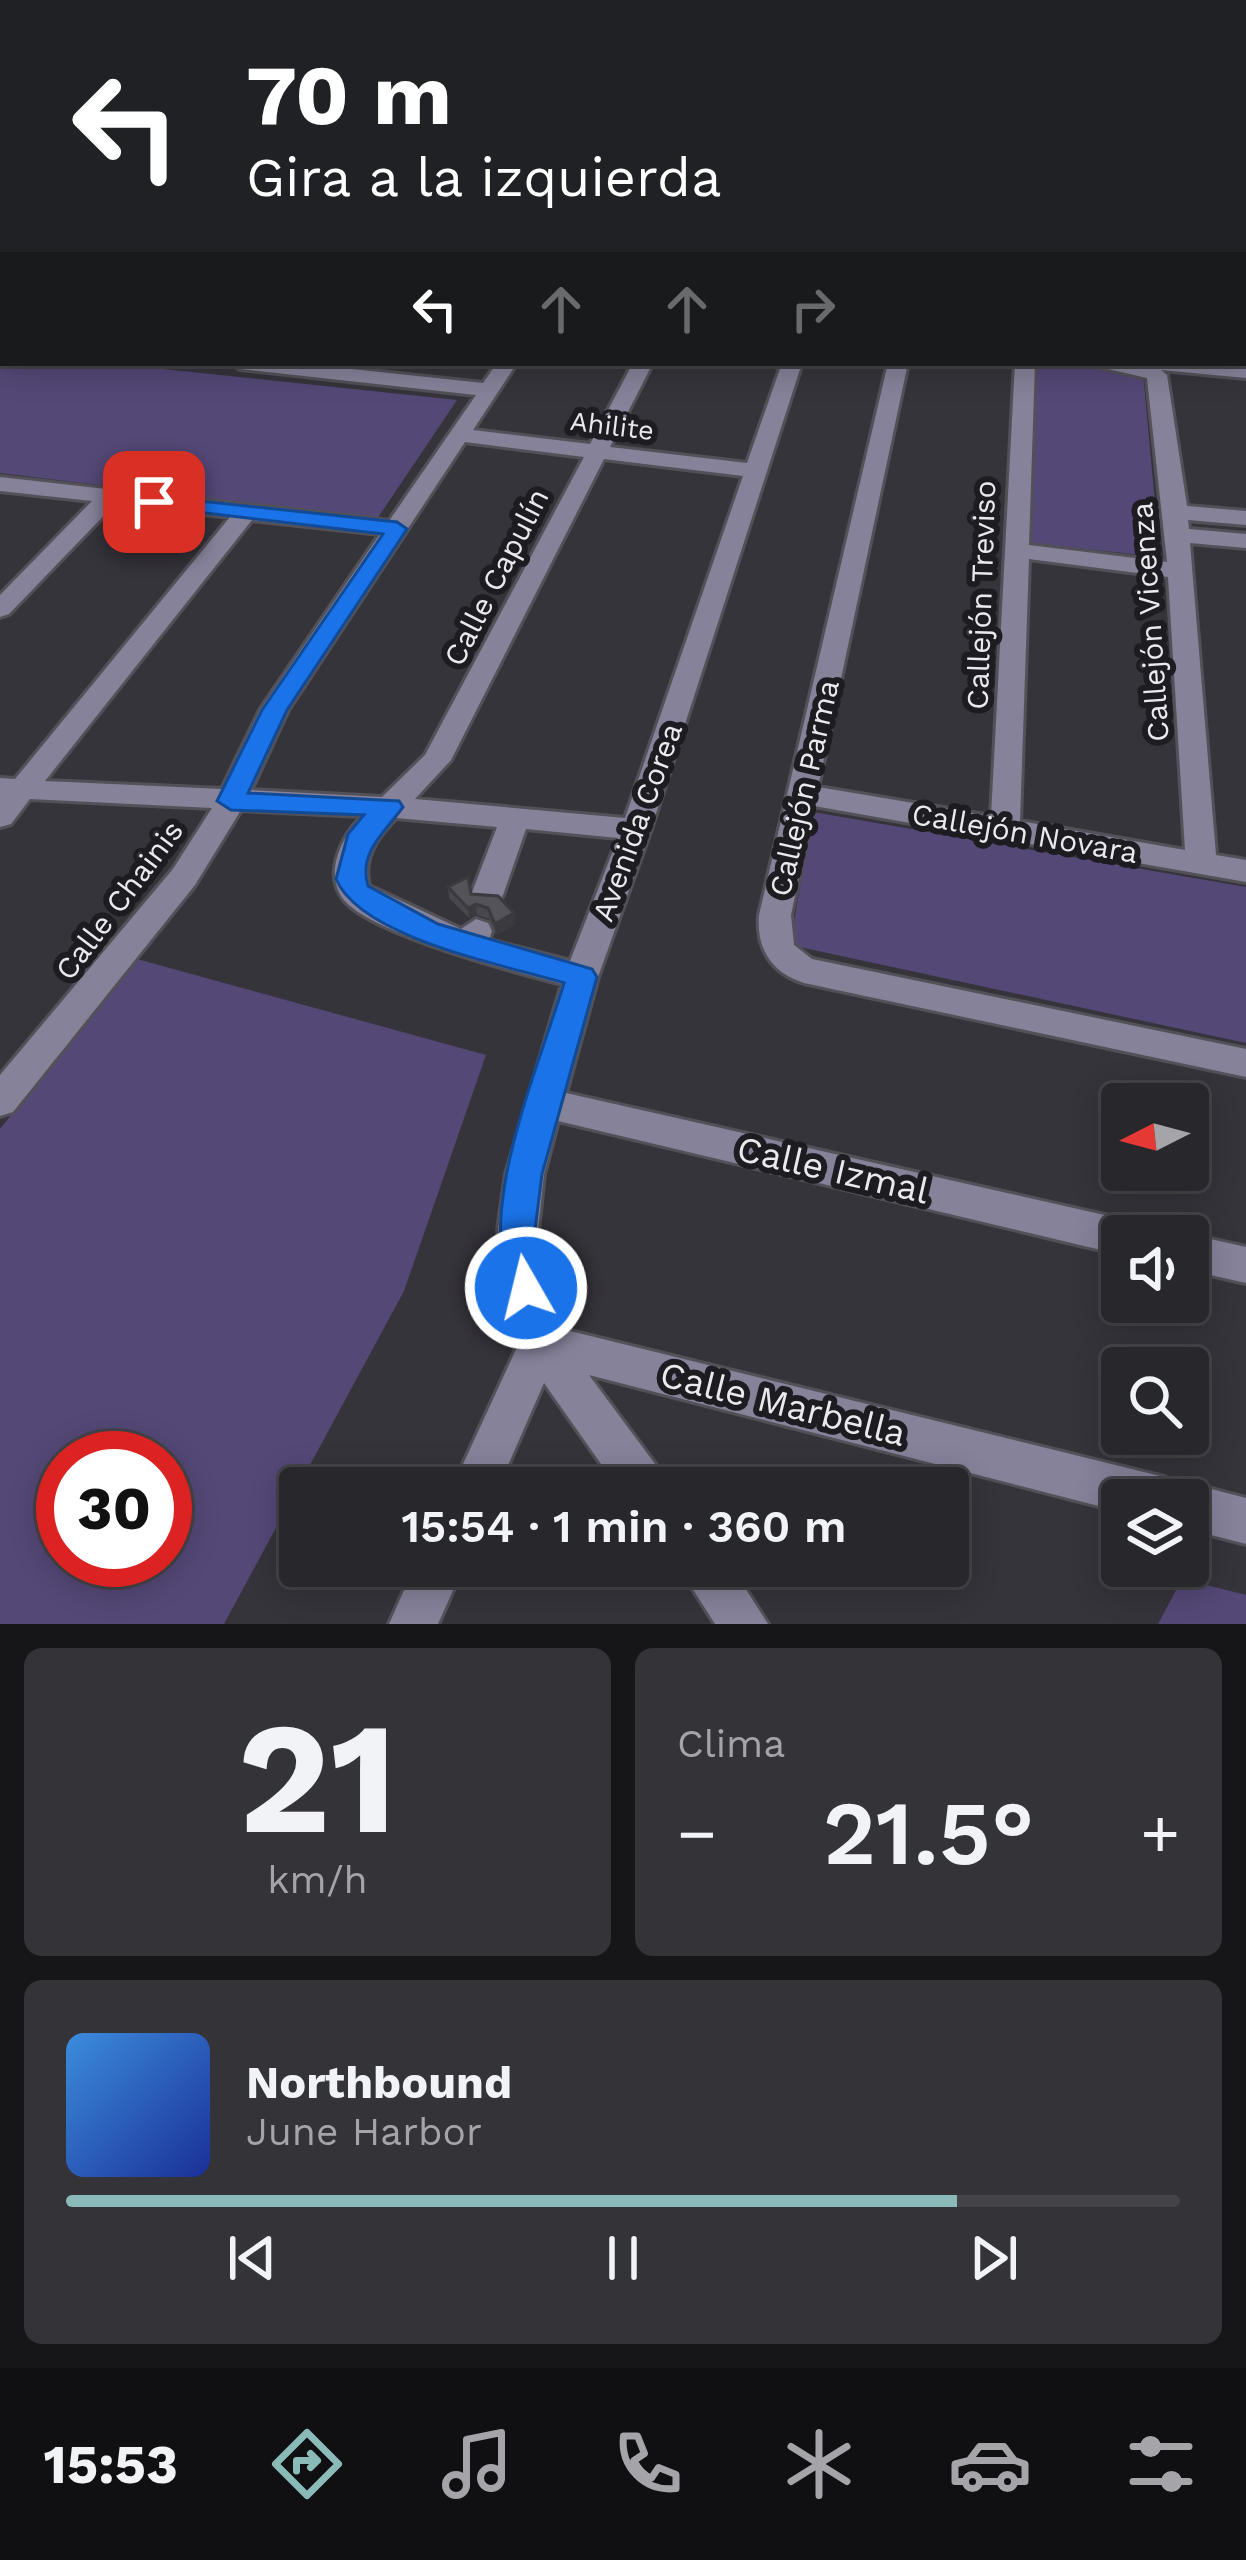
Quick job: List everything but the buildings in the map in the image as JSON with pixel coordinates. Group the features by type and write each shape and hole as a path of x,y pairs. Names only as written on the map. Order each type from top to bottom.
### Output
{"street":[{"path":"295,366 368,370 489,390"},
{"name":"Calle Chainis","path":"0,1101 171,893 231,801 274,710 505,366"},
{"name":"Calle Capulín","path":"478,923 394,917 356,893 350,879 362,834 437,760 641,366"},
{"name":"Avenida Corea","path":"540,1343 518,1230 525,1174 581,977 636,829 791,366"},
{"name":"Callejón Parma","path":"897,366 775,915 776,946 788,962 804,970 1246,1063"},
{"name":"Callejón Treviso","path":"1005,830 1025,366"},
{"path":"1124,366 1246,372"},
{"name":"Callejón Vicenza","path":"1155,369 1177,523 1201,864"},
{"name":"Ahilite","path":"459,435 758,471"},
{"path":"0,484 397,529"},
{"path":"0,609 109,497"},
{"path":"0,817 13,789 246,512"},
{"path":"1177,523 1246,518"},
{"path":"1177,523 1246,541"},
{"path":"1016,550 1180,571"},
{"path":"13,789 389,807 636,829"},
{"name":"Callejón Novara","path":"803,794 1246,872"},
{"path":"515,818 478,923 581,977"},
{"name":"Calle Izmal","path":"545,1103 1101,1232"},
{"path":"1209,1257 1246,1265"},
{"path":"484,1467 540,1343 630,1467"},
{"name":"Calle Marbella","path":"540,1343 1101,1484"},
{"path":"1209,1511 1246,1521"},
{"path":"413,1624 430,1587"},
{"path":"717,1587 744,1624"}],"shaded area":[{"path":"0,366 134,366 457,400 377,519 0,473"},
{"path":"1035,366 1143,373 1160,557 1029,543"},
{"path":"813,812 1246,887 1246,1043 790,945"},
{"path":"137,959 486,1055 404,1291 309,1467 279,1467 279,1522 224,1624 0,1624 0,1129"},
{"path":"1209,1586 1246,1595 1246,1624 1158,1624 1178,1587"}],"route":[{"path":"154,502 397,529 274,710 231,801 389,807 362,834 350,879 356,893 428,932 581,977 525,1174 518,1230 526,1288"}]}
